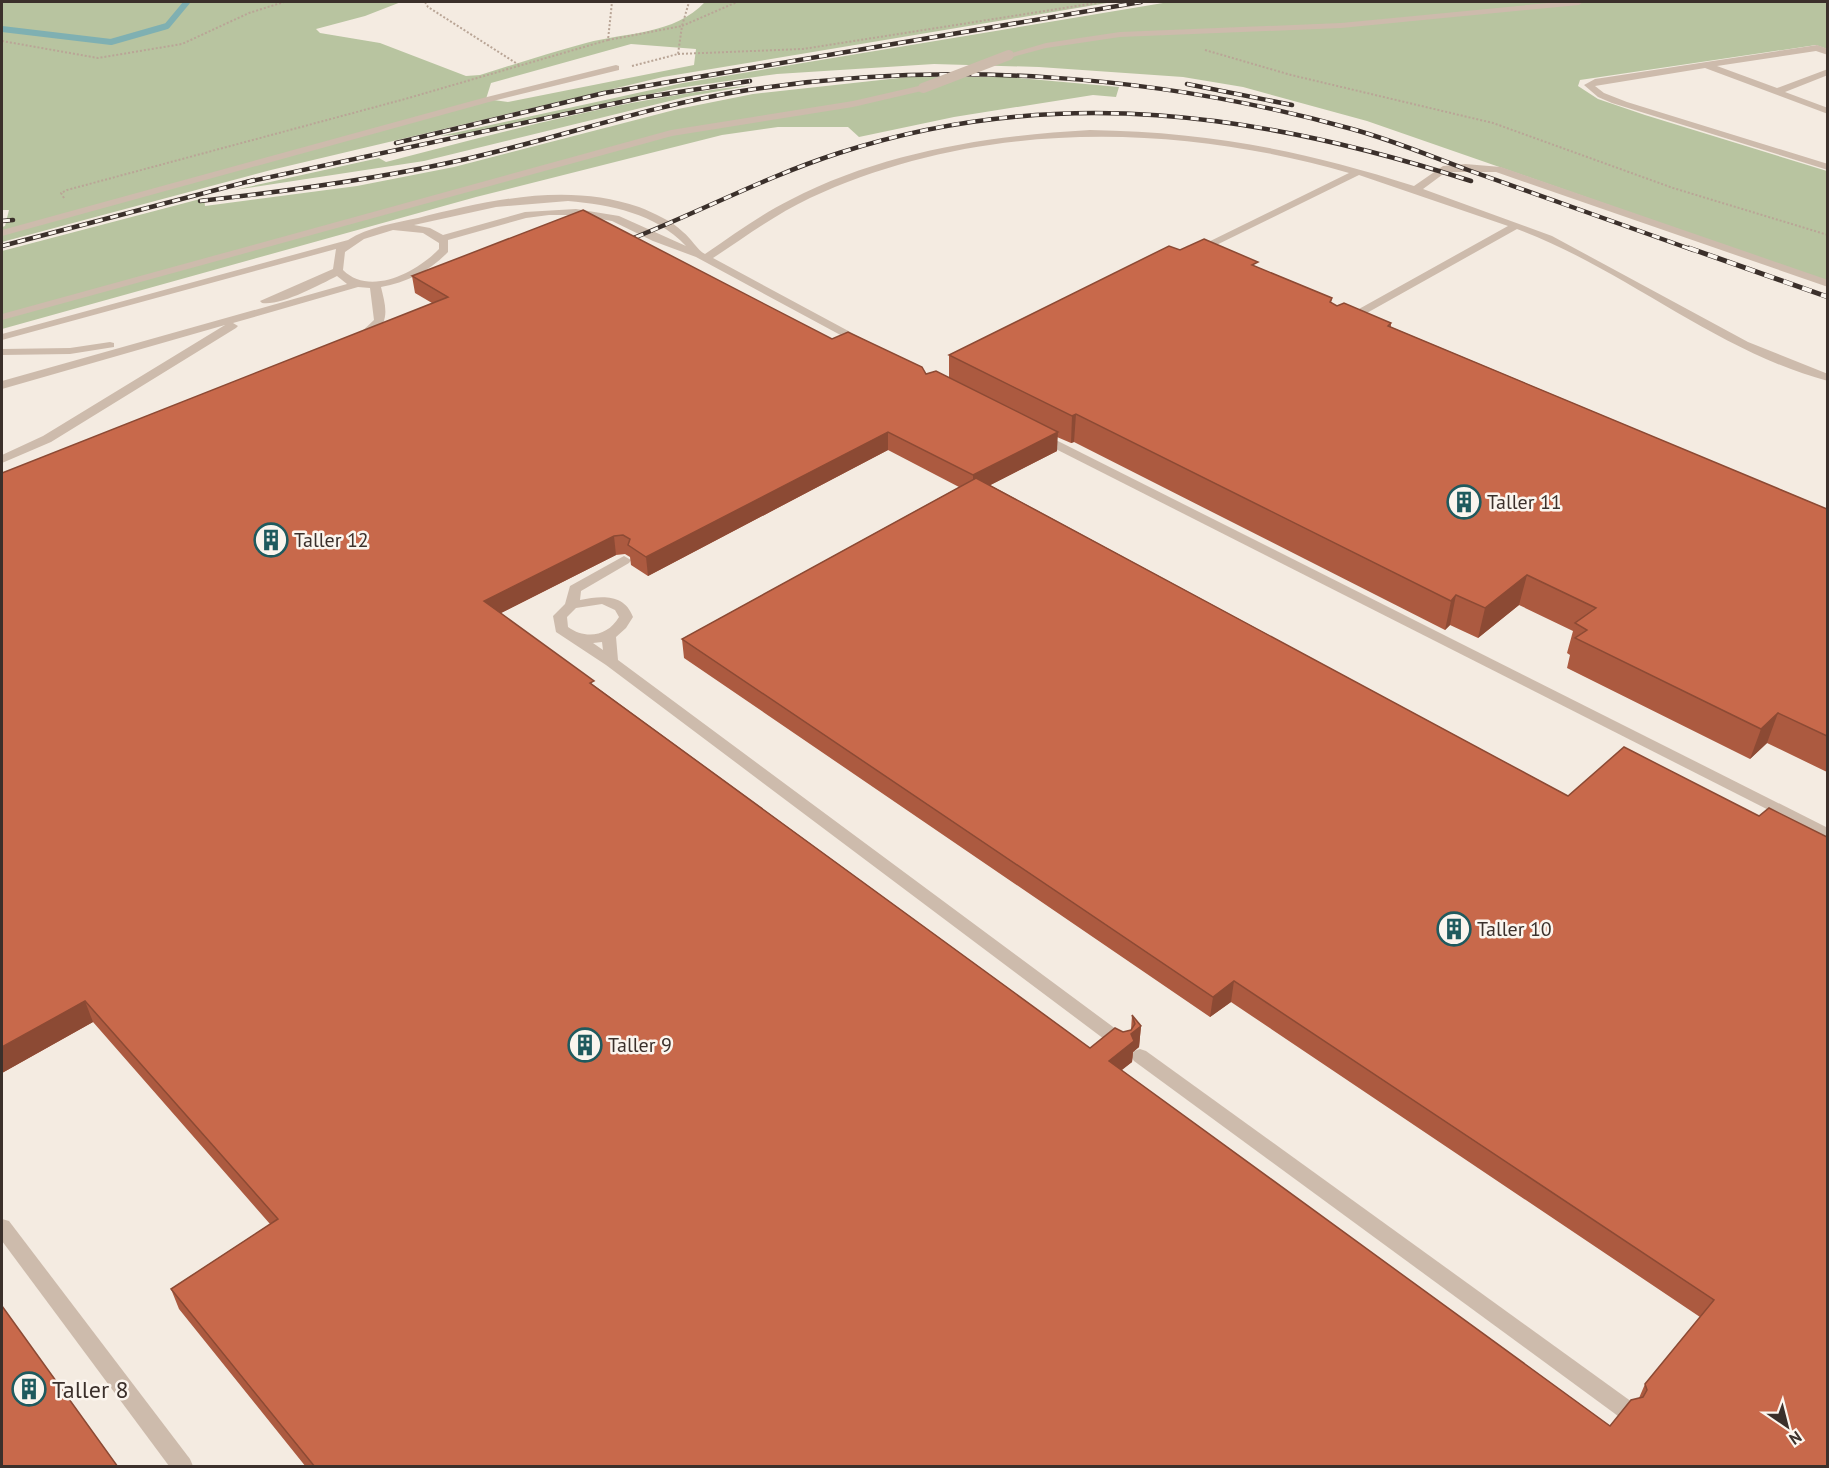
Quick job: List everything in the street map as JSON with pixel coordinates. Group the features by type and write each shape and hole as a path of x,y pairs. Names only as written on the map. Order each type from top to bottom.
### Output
{"street":[{"path":"2,317 650,139 722,123 853,104 922,88 1009,56 1051,44 1116,34 1310,28 1579,2"},
{"path":"1827,52 1817,48 1595,82 1589,85 1605,96 1671,120 1827,166"},
{"path":"1706,65 1827,111"},
{"path":"2,233 474,103 616,69"},
{"path":"1776,92 1827,72"},
{"path":"703,256 776,211 836,183 931,153 998,142 1112,134 1206,139 1262,148 1358,172 1416,190 1548,238 1745,345 1827,378"},
{"path":"1416,190 1443,169 1465,167 1497,170 1827,284"},
{"path":"1188,256 1358,172"},
{"path":"2,337 347,243 392,227 504,201 555,198 591,200 637,210 676,231 703,256"},
{"path":"441,239 525,215 576,212 615,218 657,239 703,256 871,348"},
{"path":"1334,328 1515,226"},
{"path":"2,459 47,439 213,335 297,303 355,285 375,285 418,272 433,263 444,250 441,239 426,230 392,227"},
{"path":"347,243 340,250 338,271 345,280 355,285"},
{"path":"2,352 70,351 113,344 281,296 325,279 338,271"},
{"path":"348,343 368,334 379,325 382,317 375,285"},
{"path":"2,385 226,320 297,303"},
{"path":"1029,430 1827,835"},
{"path":"572,605 575,589 624,560"},
{"path":"575,638 609,636 624,624 626,617 620,605 602,600 572,605 560,616 559,622 566,634 611,662 1122,1042"},
{"path":"609,636 611,662"},
{"path":"1140,1056 1625,1409"},
{"path":"2,1227 182,1467"}],"path":[{"path":"2,41 98,58 182,44 249,13 284,2"},
{"path":"425,2 428,7 519,65"},
{"path":"608,40 612,2"},
{"path":"678,54 682,26 689,2"},
{"path":"80,212 61,193 405,99 608,40 654,34 682,26 736,2"},
{"path":"616,69 668,59 678,54 803,48 954,27 1008,15 1102,2"},
{"path":"1204,50 1291,75 1493,123 1673,188 1827,235"}],"green space":[{"path":"2,2 401,2 365,16 316,29 320,33 380,43 466,76 480,75 602,39 665,27 693,13 705,2 1113,2 663,77 271,170 2,242 2,227 5,226 9,210 2,210","holes":["631,44 696,49 694,65 508,102 486,99 491,83"]},
{"path":"1169,2 1827,2 1827,49 1816,45 1580,80 1578,86 1598,99 1827,171 1827,281 1367,121 1243,87 1183,77 1039,67 934,64 777,74 678,88 466,134 440,136 683,83"},
{"path":"908,77 1009,77 1119,87 1116,97 1093,95 954,117 859,137 848,127 778,127 722,135 476,197 2,329 2,251 204,198 205,206 357,186 454,167 678,109 753,94"},
{"path":"753,85 686,97 424,161 234,190 379,158 386,162 614,106 707,90"}],"building":[{"path":"583,210 832,339 848,332 922,367 926,374 936,371 1058,432 973,475 888,432 646,557 628,545 630,539 623,535 614,536 484,601 594,681 590,683 1090,1048 1115,1028 1123,1032 1131,1030 1135,1024 1132,1015 1141,1026 1131,1034 1134,1041 1109,1061 1610,1426 1631,1400 1643,1397 1647,1390 1645,1384 1714,1300 1234,981 1213,997 682,639 976,478 1568,796 1624,747 1759,816 1769,808 1827,837 1827,1467 315,1467 171,1289 278,1219 85,1001 2,1047 2,473 448,297 412,276"},
{"name":"Taller 11","path":"1204,239 1258,262 1252,265 1332,298 1330,302 1337,306 1344,303 1391,323 1388,326 1827,509 1827,736 1778,713 1761,729 1575,638 1587,630 1575,623 1596,608 1527,575 1485,608 1456,595 1451,601 1076,414 1072,416 949,355 1169,246 1180,250"},
{"name":"Taller 8","path":"2,1306 118,1467 2,1467"}],"waterway":[{"path":"2,29 111,42 167,26 187,2"}],"railway":[{"path":"396,143 604,93 1141,2"},
{"path":"200,201 400,173 500,151 673,105 742,91 818,81 972,74 1049,77 1126,84 1202,95 1278,110 1382,138 1693,250"},
{"path":"247,182 640,98 750,81"},
{"path":"1187,84 1292,105"},
{"path":"621,243 784,173 839,153 920,131 999,118 1078,113 1157,115 1235,124 1314,138 1392,157 1471,181"},
{"path":"2,246 254,180"},
{"path":"2,221 13,220"},
{"path":"1689,248 1828,297"}],"place":[{"name":"Taller 11","path":"1464,502"},
{"name":"Taller 12","path":"271,540"},
{"name":"Taller 10","path":"1454,929"},
{"name":"Taller 9","path":"585,1045"},
{"name":"Taller 8","path":"29,1389"}]}
